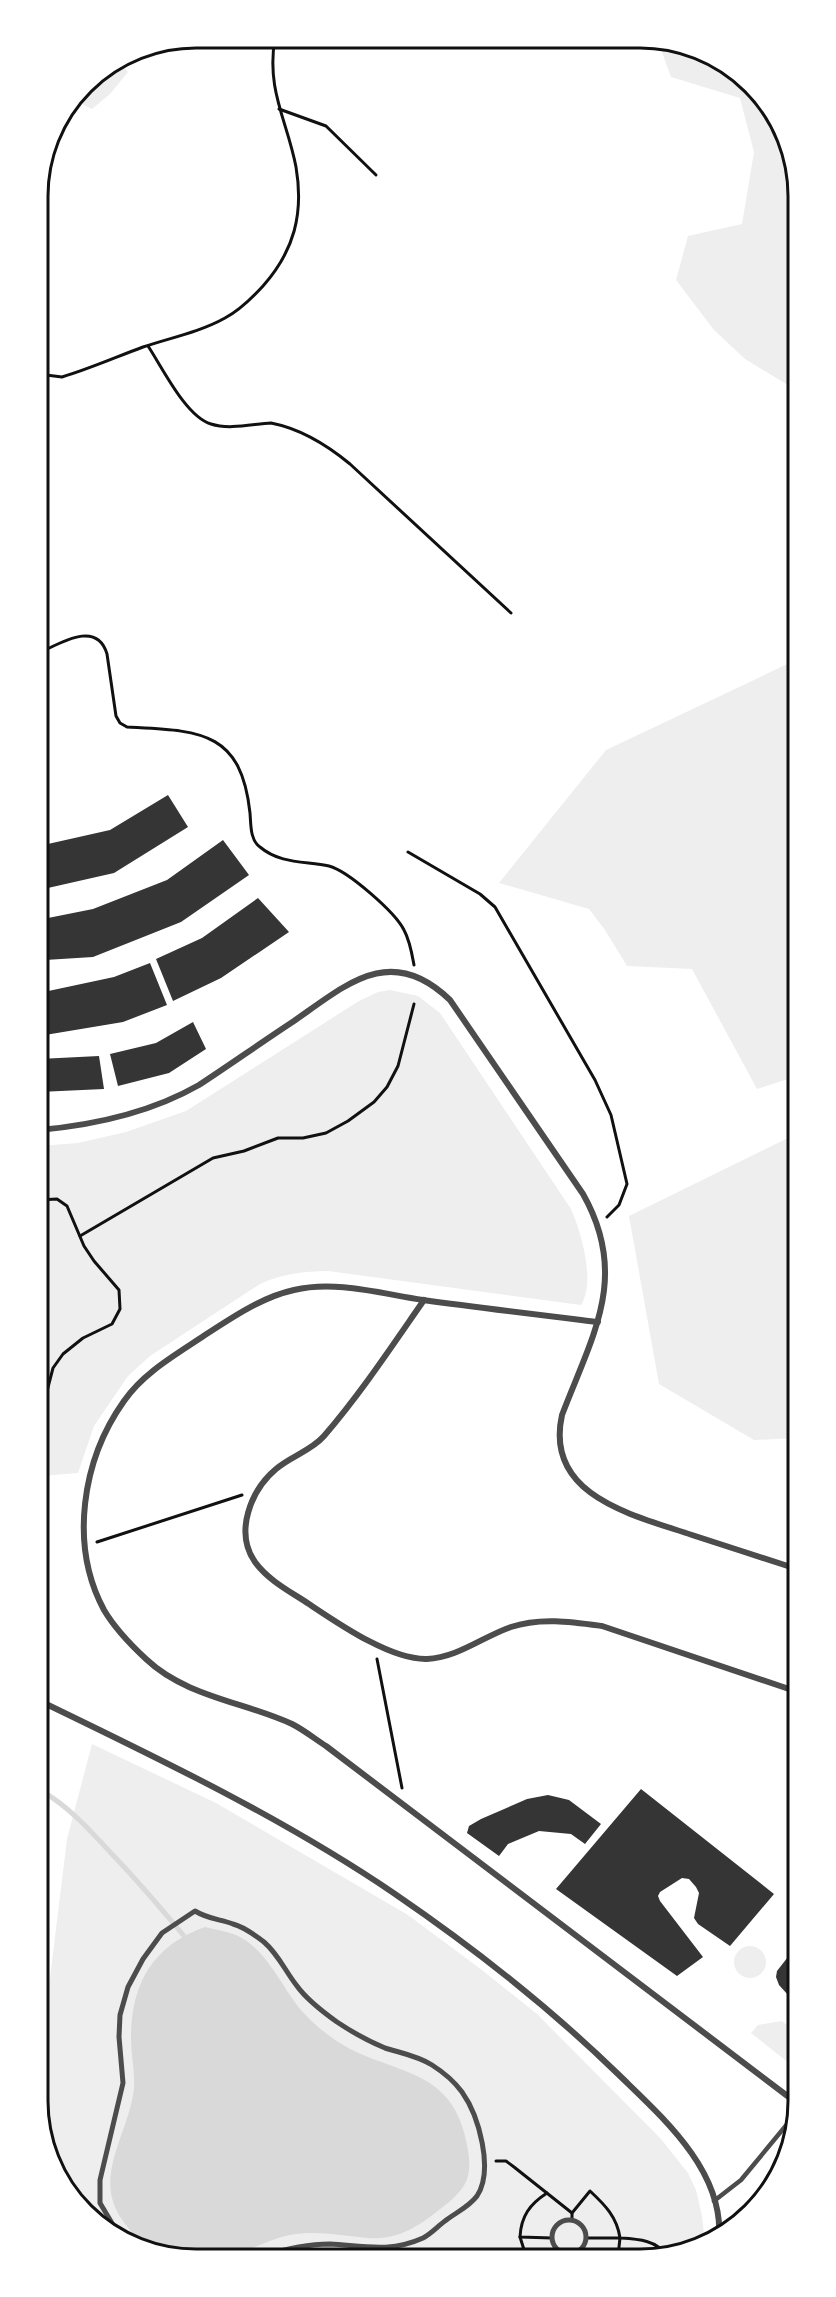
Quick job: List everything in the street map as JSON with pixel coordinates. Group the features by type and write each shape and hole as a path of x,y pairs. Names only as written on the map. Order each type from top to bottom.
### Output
{"street":[{"path":"48,1129 74,1127 111,1119 176,1098 199,1085 358,978 393,972 416,976 434,985 450,1000 584,1194 598,1227 606,1268 605,1293 598,1322 562,1415 559,1430 563,1458 574,1477 590,1493 624,1512 788,1566"},
{"path":"598,1322 345,1288 314,1287 267,1298 218,1326 161,1365 144,1379 125,1400 112,1420 99,1449 87,1490 84,1546 90,1576 105,1612 147,1660 167,1675 200,1691 294,1725 326,1746 788,2096"},
{"path":"424,1300 364,1386 324,1437 277,1468 263,1481 253,1497 246,1530 250,1553 256,1563 272,1579 323,1613 396,1655 429,1659 452,1653 513,1626 568,1621 602,1626 788,1689"},
{"path":"48,1705 222,1791 393,1893 446,1930 578,2035 662,2115 693,2156 714,2201 717,2227"},
{"path":"111,2222 100,2202 100,2180 123,2084 120,2015 128,1987 143,1959 162,1933 195,1911 206,1918 236,1924 265,1942 278,1955 303,1994 335,2021 362,2038 431,2064 450,2078 462,2092 473,2111 479,2133 484,2167 483,2179 477,2196 463,2210 445,2220 426,2237 402,2246 376,2249 328,2244 285,2249"},
{"path":"557,2249 552,2238 556,2226 561,2222 572,2220 581,2225 586,2238 581,2249"}],"lane":[{"path":"714,2201 741,2180 786,2126"}],"path":[{"path":"48,375 62,377 226,318 254,296 286,255 296,223 298,183 274,88 272,71 274,48"},
{"path":"279,109 326,126 376,175"},
{"path":"148,346 184,402 197,417 212,425 272,423 323,442 350,464 511,613"},
{"path":"48,649 79,635 88,635 96,639 107,654 116,716 120,723 127,727 192,732 224,748 232,756 246,784 256,845 281,860 332,867 380,901 394,915 404,930 411,949 416,976"},
{"path":"408,852 480,894 495,907 604,1097 616,1131 627,1184 619,1205 598,1227"},
{"path":"80,1236 213,1158 244,1151 278,1138 303,1138 326,1133 348,1121 374,1102 387,1087 398,1066 414,1004"},
{"path":"48,1200 57,1199 67,1206 94,1261 119,1290 120,1309 112,1324 83,1338 63,1354 53,1368 48,1387"},
{"path":"84,1546 244,1495 253,1497"},
{"path":"374,1642 406,1808"},
{"path":"484,2167 494,2162 506,2162 573,2213"},
{"path":"572,2220 573,2213 590,2191 614,2216 620,2238 619,2249"},
{"path":"524,2249 520,2237 524,2215 537,2199 547,2193"},
{"path":"520,2237 552,2238"},
{"path":"586,2238 641,2240 659,2248"}],"shaded area":[{"path":"661,49 697,59 714,68 745,91 768,122 780,148 787,177 788,196 788,385 745,359 714,330 676,280 688,236 742,224 754,152 740,98 671,77"},
{"path":"124,67 128,72 110,94 92,109 81,104 98,85"},
{"path":"788,664 788,1079 757,1089 692,969 627,966 589,909 499,883 606,750"},
{"path":"390,990 418,996 440,1013 571,1209 583,1243 587,1271 587,1284 581,1305 328,1271 285,1275 260,1284 150,1356 128,1376 94,1426 78,1473 48,1475 48,1145 78,1143 126,1132 186,1111 359,1001 378,992"},
{"path":"788,1138 788,1438 754,1440 659,1384 629,1216"},
{"path":"92,1744 216,1803 408,1915 537,2014 661,2139 688,2173 696,2190 704,2234 669,2246 640,2249 196,2249 177,2248 148,2241 122,2229 91,2206 68,2175 56,2149 48,2111 48,1994 67,1839"},
{"path":"205,1927 238,1936 247,1941 269,1963 299,2008 327,2034 349,2048 414,2074 432,2085 448,2099 460,2120 468,2150 467,2180 460,2192 430,2217 411,2229 380,2238 320,2233 300,2234 282,2237 251,2249 196,2249 167,2246 136,2236 123,2221 114,2205 111,2188 111,2172 134,2088 131,2038 135,2000 148,1969 172,1944"},
{"path":"750,1946 762,1950 766,1962 762,1974 750,1978 738,1974 734,1962 738,1950"},
{"path":"782,2021 788,2026 788,2062 751,2033 758,2025"}],"building":[{"path":"168,795 188,827 114,873 48,888 48,844 110,830"},
{"path":"223,840 249,875 181,922 93,957 48,960 48,918 93,909 167,880"},
{"path":"258,898 289,932 221,978 173,1001 156,959 202,938"},
{"path":"150,963 167,1005 123,1022 48,1034 48,991 114,977"},
{"path":"193,1022 206,1049 169,1073 118,1086 110,1054 156,1043"},
{"path":"99,1056 104,1089 48,1092 48,1059"},
{"path":"641,1789 774,1894 730,1946 698,1924 694,1918 699,1893 689,1879 682,1878 660,1892 658,1896 660,1901 703,1957 677,1976 556,1889"},
{"path":"548,1795 569,1800 601,1824 585,1844 571,1834 539,1831 508,1844 499,1856 467,1833 469,1826 481,1819 527,1799"},
{"path":"788,1957 788,1995 779,1985 776,1977 777,1971"}],"waterway":[{"path":"48,1795 86,1826 184,1936"}]}
